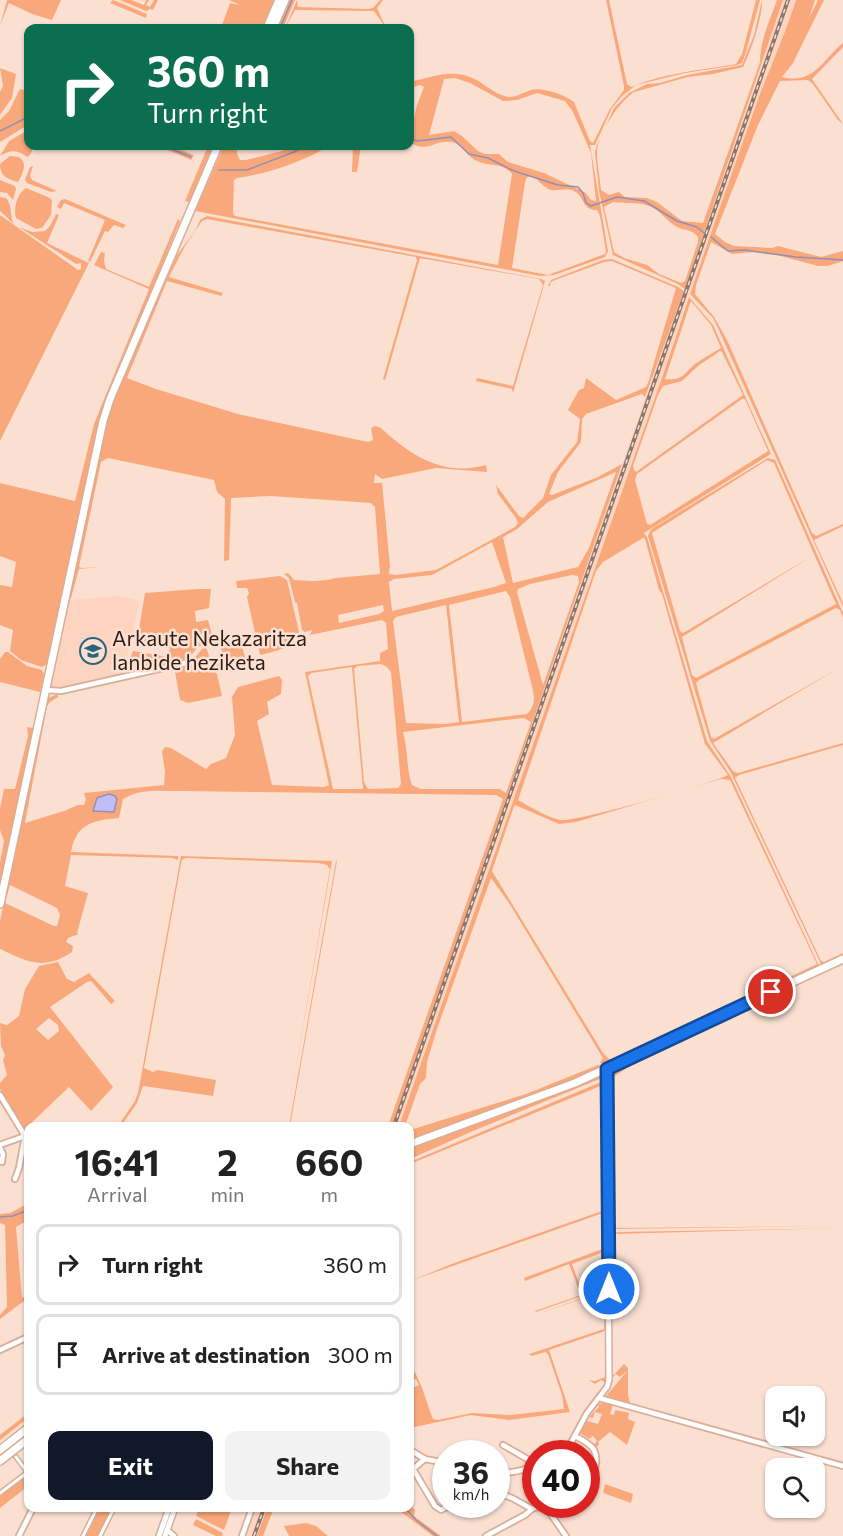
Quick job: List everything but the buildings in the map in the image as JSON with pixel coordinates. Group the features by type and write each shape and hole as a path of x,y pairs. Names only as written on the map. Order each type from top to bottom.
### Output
{"main road":[{"path":"269,24 279,0"},
{"path":"275,24 285,0"},
{"path":"0,904 103,420 217,150"},
{"path":"414,1143 531,1101 607,1069 843,959"},
{"path":"0,1450 24,1431"},
{"path":"0,1461 24,1441"}],"street":[{"path":"45,690 61,691 190,662"},
{"path":"573,1440 587,1413 607,1387 609,1380 607,1069"},
{"path":"0,1095 24,1131"},
{"path":"2,1162 3,1154 0,1146 24,1137"},
{"path":"15,1179 24,1148"},
{"path":"0,1350 24,1339"},
{"path":"599,1398 843,1466"},
{"path":"575,1436 580,1440"},
{"path":"414,1452 432,1460"},
{"path":"16,1457 24,1468"},
{"path":"414,1468 425,1459"},
{"path":"414,1471 432,1501"},
{"path":"0,1493 24,1476"},
{"path":"19,1536 31,1512"},
{"path":"83,1536 95,1512"},
{"path":"100,1536 112,1512"},
{"path":"159,1536 168,1512"},
{"path":"174,1512 166,1533 174,1536"},
{"path":"242,1536 251,1512"},
{"path":"486,1536 522,1517"},
{"path":"554,1518 566,1536"}],"shaded area":[{"path":"7,0 61,0 52,20 9,3 0,26"},
{"path":"113,0 147,14 146,18 110,3"},
{"path":"120,0 131,0 144,5 146,0 149,0 146,5 150,7 154,0 158,0 153,10 146,11"},
{"path":"229,0 274,0 264,24 222,24 230,3 240,5"},
{"path":"288,0 295,0 285,24 278,24"},
{"path":"297,0 298,7 368,9 383,0 377,8 384,24 374,11 295,10 287,24"},
{"path":"606,0 609,0 627,84 631,87 636,85 612,108 595,145 590,145 608,251 605,257 554,275 540,276 195,211 222,150 237,150 240,160 246,160 284,150 321,150 284,166 234,180 233,213 235,216 498,265 512,174 500,166 477,161 455,143 445,142 427,147 414,145 414,118 424,87 420,85 414,87 414,81 437,75 454,74 471,77 509,97 536,89 554,92 574,102 590,141 593,143 610,109 624,90","holes":["455,78 470,83 503,101 517,100 537,93 565,101 573,112 591,153 596,201 591,200 586,193 544,173 508,162 499,154 485,154 478,151 454,131 429,135 444,79","533,176 548,189 574,191 589,208 597,210 600,216 605,254 548,275 512,268 527,177"]},
{"path":"756,0 760,0 742,63 685,73 637,85 669,75 736,64 742,54"},
{"path":"762,0 756,34 743,67 688,77 634,92 622,103 603,133 614,108 629,93 647,84 742,65 754,35"},
{"path":"777,0 783,0 685,289 613,255 599,191 595,152 601,136 597,161 601,190 609,195 619,192 625,197 647,198 657,202 682,221 703,223 760,62 762,46","holes":["613,202 651,207 677,227 696,234 698,242 685,281 681,283 659,274 647,265 624,258 614,252 604,207"]},
{"path":"783,0 796,0 676,332 405,1112 401,1122 394,1122 643,404 711,214"},
{"path":"796,0 815,0 809,18 818,0 824,0 793,63 782,77 793,79 810,74 843,43 843,47 812,79 843,124 808,80 780,81 758,125 715,234 734,246 772,248 778,246 821,257 843,251 843,261 828,266 818,266 777,255 754,252 732,254 711,242 695,294 714,317 727,340 812,533 816,536 843,524 814,540 843,607 718,328 713,318 690,294 760,94"},
{"path":"0,68 16,74 12,98 0,115 0,92 3,86"},
{"path":"20,89 24,90 24,127 0,142 0,120 9,111"},
{"path":"24,132 24,150 32,150 30,155 27,157 14,151 0,156 9,141"},
{"path":"167,150 181,150 194,155 191,160"},
{"path":"206,150 211,150 189,202 185,201"},
{"path":"353,150 360,150 357,172 352,172"},
{"path":"10,156 19,157 24,165 17,182 7,178 1,171 0,164"},
{"path":"33,166 30,176 32,180 57,191 51,192 27,183 25,180 30,167"},
{"path":"0,180 15,186 13,200 7,193 0,192"},
{"path":"26,188 52,200 51,215 42,228 36,229 16,218 16,202"},
{"path":"0,197 8,201 14,224 0,211"},
{"path":"65,199 126,225 123,228 114,225 108,232 105,231 90,262 88,261 105,220 64,203 61,209 57,207 61,200"},
{"path":"56,214 59,215 47,243 89,263 0,441 0,215 78,270 81,269 81,263 76,264 19,227 32,232 45,231"},
{"path":"207,216 541,279 545,281 513,393 512,389 476,381 477,378 513,386 543,285 539,279 420,258 385,380 383,379 416,257 207,219 202,221 185,246 169,277 223,293 221,296 167,281 127,378 238,414 368,442 373,440 371,428 375,426 381,428 416,455 442,466 471,468 486,465 487,472 436,468 382,479 375,474 374,483 382,483 389,574 395,575 436,570 515,527 518,523 516,518 498,494 496,485 519,516 523,518 543,498 551,475 577,442 580,419 568,410 579,390 584,388 586,378 616,400 646,387 676,288 612,261 555,280 548,286 551,280 603,260 612,259 684,291 645,397 642,394 586,414 582,419 581,442 558,472 549,494 552,495 598,477 622,464 394,1122 389,1122 503,799 496,795 158,791 130,795 123,799 119,818 94,822 82,829 73,843 71,852 178,856 178,860 71,855 65,886 88,893 77,933 79,934 68,938 66,942 73,946 72,952 62,958 44,963 27,961 0,949 0,921 48,698 58,694 58,697 47,706 25,823 84,805 86,799 84,793 164,785 162,751 165,747 171,748 206,769 211,764 226,758 235,735 232,697 238,687 279,676 282,680 281,694 267,702 269,714 257,721 272,785 324,787 329,785 305,672 380,661 380,653 388,649 386,623 382,620 310,635 312,630 305,632 302,630 289,578 284,574 288,573 294,580 315,581 380,574 375,507 371,503 271,496 231,498 229,560 224,561 225,499 217,492 214,480 108,458 101,462 79,567 100,567 79,569 71,598 68,599 111,406 177,255 195,231 200,220","holes":["616,472 589,548 578,567 513,583 503,537 517,529 548,502","492,542 506,583 392,611 389,582 394,579 432,575","572,575 578,576 579,582 543,685 518,589 530,584","506,591 510,597 533,691 533,704 527,714 462,722 449,605","383,605 384,611 339,623 338,615","446,605 459,722 406,723 393,621 396,617","381,664 391,672 401,784 398,788 368,789 364,782 354,669 357,666","352,667 363,789 333,789 308,676 311,673","524,718 531,722 506,793 500,789 421,789 412,785 403,732","10,885 57,908 60,915 57,926 5,903"]},
{"path":"178,219 180,221 98,425 47,664 42,667 21,660 10,651 13,630 0,625 0,585 12,587 16,562 0,556 0,483 75,501 94,424 149,289 94,265 101,252 105,253 106,269 149,287"},
{"path":"689,297 713,325 771,454 644,533 707,741 731,777 819,966 610,1064 600,1063 603,1058 509,903 491,878 437,1029 427,1062 426,1078 420,1084 406,1122 400,1122","holes":["691,301 711,325 721,348 698,362 679,378 665,379","720,351 743,395 636,472 633,466 663,386 682,381 698,366","745,399 768,451 650,525 647,524 635,480 637,474","643,538 645,539 705,744 728,775 681,791 721,779 730,780 817,964 611,1061 603,1053 492,871 515,805 559,824 576,822 668,795 590,815 560,820 518,800 596,571 603,562"]},
{"path":"768,458 775,460 843,613 843,618 840,610 836,608 696,683 711,737 714,739 839,668 713,743 733,771 738,773 843,743 843,745 735,778 821,961 824,962 843,953 823,965 821,964 730,771 710,741 648,536 653,528","holes":["767,460 774,463 836,604 696,678 692,675 682,637 812,556 683,633 680,631 652,533"]},
{"path":"280,576 287,580 299,632 288,646 260,655 247,597 249,593 247,588 237,588 236,581"},
{"path":"211,589 209,608 195,611 196,622 208,620 213,639 198,647 187,660 129,673 126,668 133,651 168,657 170,648 137,641 145,593"},
{"name":"Arkaute Nekazaritza lanbide heziketa","path":"117,596 140,601 123,674 56,689 51,686 69,600"},
{"path":"240,639 245,657 225,663 220,644"},
{"path":"206,647 211,662 219,660 220,666 206,667 192,661"},
{"path":"5,652 27,666 42,670 44,674 40,692 0,682 0,659"},
{"path":"184,664 214,671 217,674 222,696 188,703 180,700 175,672"},
{"path":"27,727 33,728 0,885 0,863 4,841 0,830 0,809 4,789 15,789 28,736"},
{"path":"109,794 117,799 114,812 93,811 97,798"},
{"path":"181,856 332,861 287,1122 330,869 327,865 318,863 186,858 182,860 144,1068 153,1072 158,1070 216,1080 213,1096 143,1086 137,1103 124,1122 121,1122 138,1093"},
{"path":"336,861 337,861 291,1122"},
{"path":"58,962 67,979 74,982 89,973 115,1001 111,1004 91,981 50,1007 113,1087 91,1111 69,1087 32,1122 24,1122 24,1130 0,1089 0,1083 7,1075 3,1060 5,1055 1,1046 0,1023 7,1025 19,1016 25,989 39,966","holes":["49,1018 58,1025 59,1031 48,1040 36,1029"]},
{"path":"770,997 771,999 639,1060 612,1078 612,1228 843,1226 611,1229 610,1076 612,1071"},
{"path":"598,1065 603,1066 563,1084 414,1139 414,1129 526,1094"},
{"path":"599,1076 602,1078 414,1157 414,1147 518,1109"},
{"path":"601,1082 606,1083 607,1287 536,1312 581,1295 569,1264 525,1281 524,1278 605,1248 603,1213 414,1280 457,1262 605,1210 605,1095 603,1085 414,1162 414,1160","holes":["604,1252 606,1285 583,1295 572,1264"]},
{"path":"24,1206 24,1222 16,1227 24,1301 0,1319 0,1315 7,1307 5,1225 0,1223 0,1214 10,1213"},
{"path":"843,1228 612,1234 611,1373 614,1375 624,1364 628,1370 620,1377 616,1374 610,1380 610,1234"},
{"path":"602,1291 607,1292 606,1383 601,1380 595,1384 589,1380 595,1381 605,1377 605,1331 549,1350 570,1412 509,1420 471,1415 414,1427 414,1387 419,1385 416,1379 414,1380 414,1371 433,1419 472,1413 511,1415 564,1409 562,1395 548,1354 545,1352 532,1356 529,1354 604,1329 605,1311 599,1293 535,1315"},
{"path":"628,1370 630,1403 765,1441 765,1443 606,1398"},
{"path":"605,1401 807,1458 613,1404 610,1414 614,1415 615,1410 629,1413 628,1419 635,1422 627,1445 610,1432 600,1440 593,1436 589,1439 580,1433 587,1421 598,1424 602,1414 595,1412 593,1418 589,1417 599,1407 598,1405"},
{"path":"24,1416 24,1421 0,1440 0,1435"},
{"path":"776,1446 783,1446 843,1463 843,1465 825,1458"},
{"path":"24,1478 23,1490 0,1508 0,1496"},
{"path":"605,1484 633,1494 631,1503 603,1493"},
{"path":"414,1509 415,1510 414,1516 441,1536 433,1536 401,1512 414,1512"},
{"path":"98,1512 109,1512 97,1536 86,1536"},
{"path":"198,1512 231,1512 224,1530 196,1516"},
{"path":"252,1512 266,1512 257,1536 243,1536"},
{"path":"266,1512 272,1512 263,1536 257,1536"},
{"path":"196,1519 223,1533 222,1536 216,1536 193,1525"},
{"path":"306,1523 316,1526 328,1536 289,1536 284,1526"}],"waterway":[{"path":"282,24 292,0"},
{"path":"0,131 24,119"},
{"path":"414,140 451,137 469,154 488,158 514,171 558,185 578,187 586,203 591,206 617,197 644,201 677,221 697,227 704,233"},
{"path":"174,150 191,157"},
{"path":"219,170 247,170 298,150"},
{"path":"711,237 728,251 744,250 843,260"},
{"path":"0,1217 13,1216 24,1212"},
{"path":"409,1512 437,1536"}],"railway":[{"path":"395,1122 788,0"},
{"path":"254,1536 263,1512"}],"place":[{"name":"Arkaute Nekazaritza lanbide heziketa","path":"93,651"}],"route":[{"path":"609,1289 607,1069 771,992"}]}
